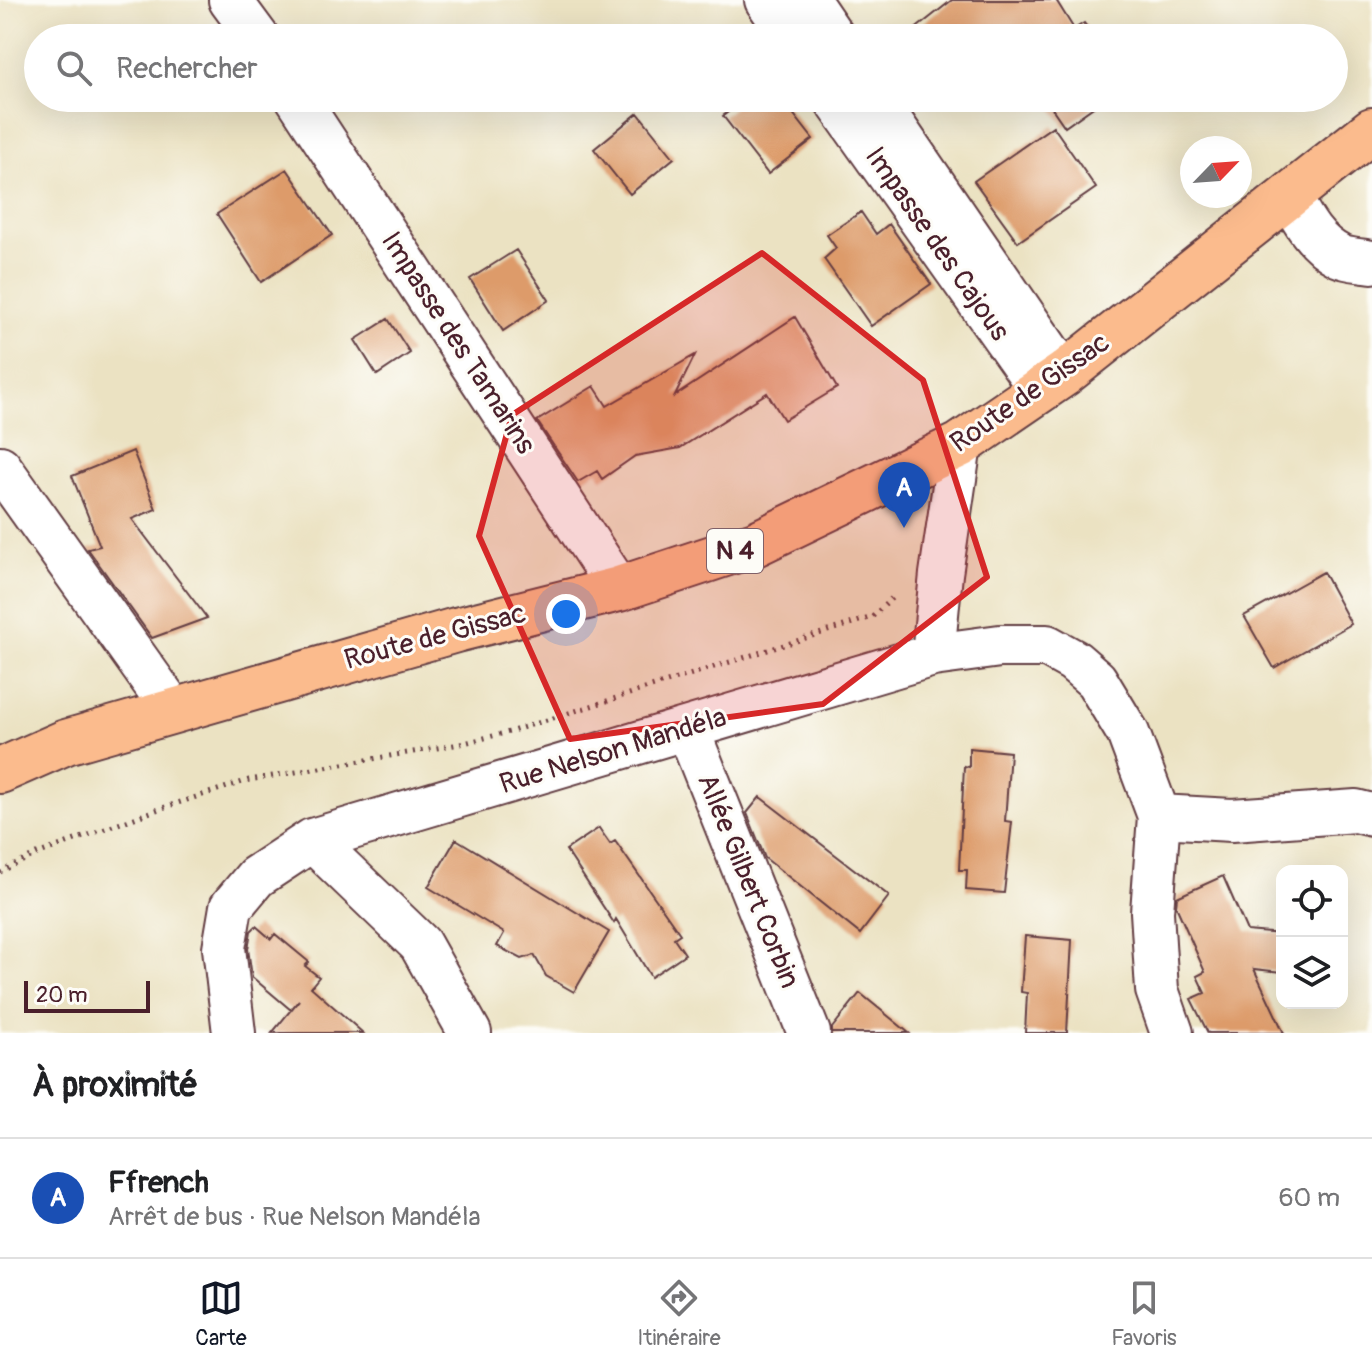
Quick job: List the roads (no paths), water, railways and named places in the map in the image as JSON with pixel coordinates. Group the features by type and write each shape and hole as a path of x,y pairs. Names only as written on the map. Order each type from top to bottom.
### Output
{"main road":[{"name":"Route de Gissac","path":"0,771 66,742 456,630 619,589 755,544 960,445 1052,382 1372,130"}],"street":[{"path":"230,0 248,24"},
{"path":"766,0 782,24"},
{"path":"808,0 824,24"},
{"name":"Impasse des Tamarins","path":"306,112 619,589"},
{"name":"Impasse des Cajous","path":"845,112 1052,382"},
{"path":"884,112 1052,382"},
{"path":"1290,197 1308,230 1327,247 1341,256 1372,262"},
{"path":"933,655 960,445"},
{"path":"0,467 174,711"},
{"name":"Rue Nelson Mandéla","path":"234,1033 224,948 231,907 256,877 312,840 933,655 1000,646 1047,646 1074,661 1096,680 1128,733 1159,816"},
{"name":"Allée Gilbert Corbin","path":"688,730 809,1033"},
{"path":"1172,1033 1157,990 1153,928 1159,816 1232,820 1356,811 1372,815"},
{"path":"312,840 420,944 470,1033"}],"place":[{"name":"Ffrench","path":"904,528"}]}
